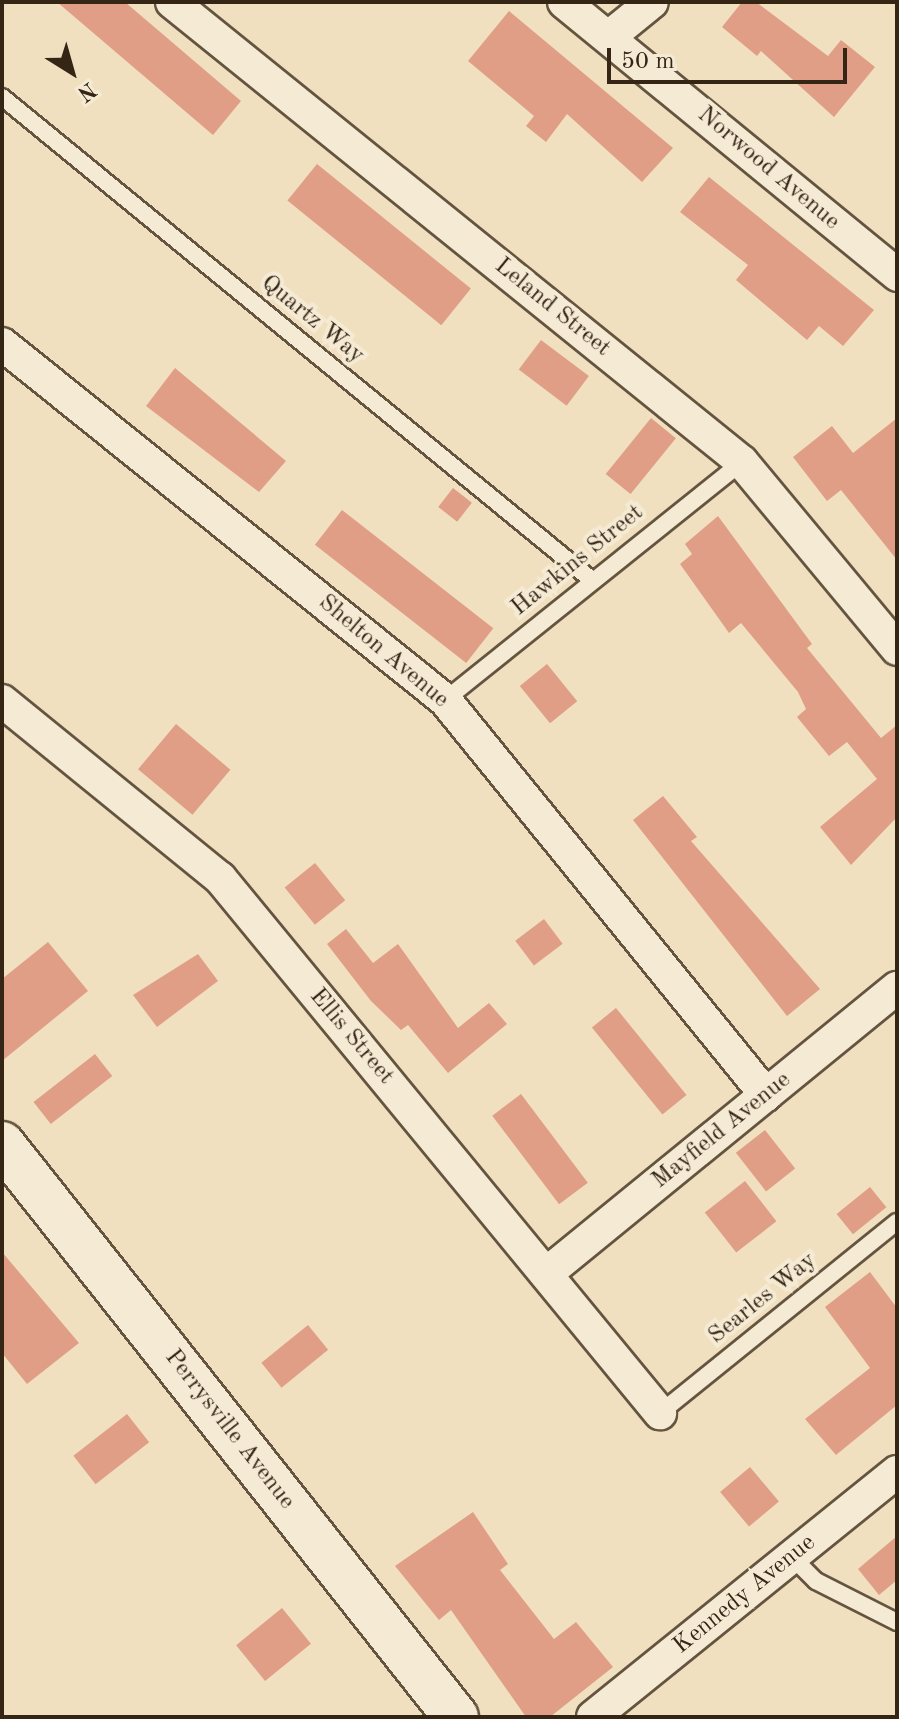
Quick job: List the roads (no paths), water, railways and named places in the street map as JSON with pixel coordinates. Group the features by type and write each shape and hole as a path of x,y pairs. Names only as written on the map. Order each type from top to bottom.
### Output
{"main road":[{"name":"Perrysville Avenue","path":"2,1144 456,1717"}],"street":[{"name":"Leland Street","path":"172,2 742,462 897,649"},
{"name":"Norwood Avenue","path":"564,2 897,275"},
{"path":"609,37 652,2"},
{"name":"Shelton Avenue","path":"2,344 445,700 766,1095"},
{"name":"Ellis Street","path":"2,701 220,878 660,1413"},
{"name":"Mayfield Avenue","path":"546,1274 897,988"},
{"name":"Kennedy Avenue","path":"593,1717 897,1472"}],"lane":[{"name":"Quartz Way","path":"2,97 592,580"},
{"name":"Hawkins Street","path":"445,700 742,462"},
{"name":"Searles Way","path":"660,1413 897,1222"},
{"path":"792,1557 816,1581 897,1622"}]}
